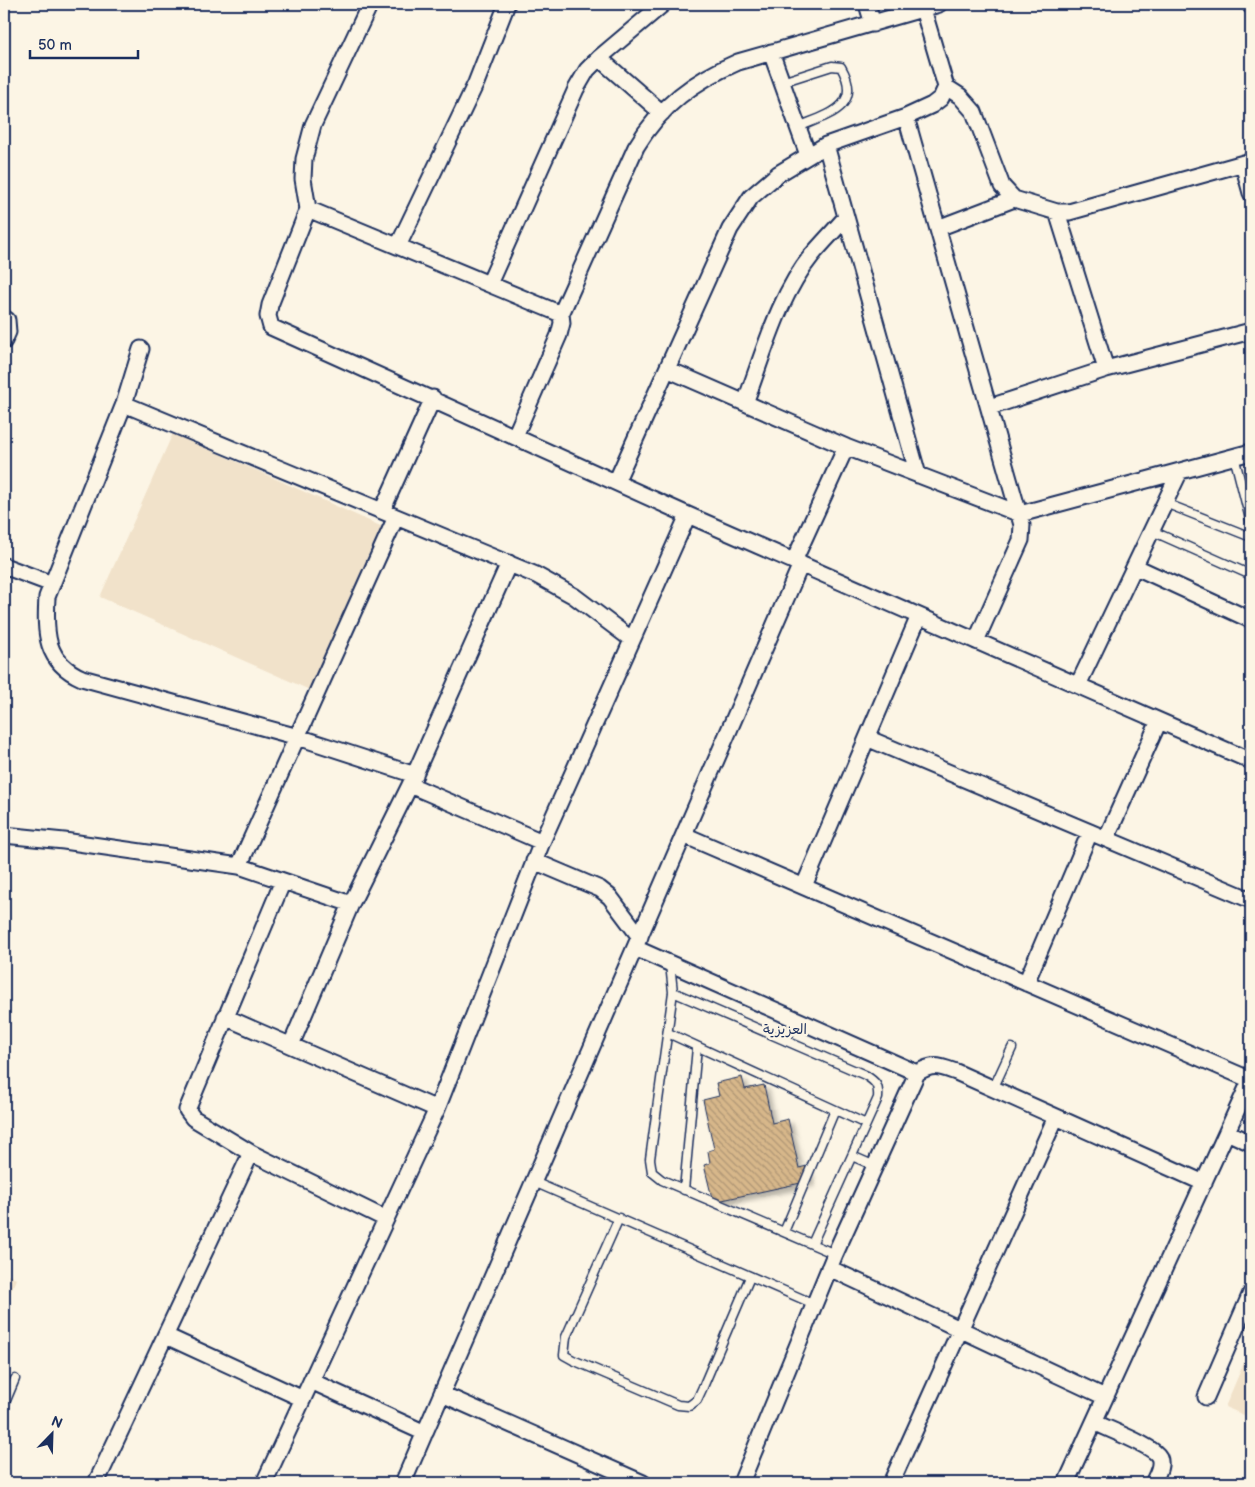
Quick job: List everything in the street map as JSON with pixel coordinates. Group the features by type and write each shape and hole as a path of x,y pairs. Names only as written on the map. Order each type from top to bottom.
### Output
{"street":[{"path":"370,4 307,141 303,179 308,209 270,305 268,316 271,327 433,398 688,515 1251,761"},
{"path":"398,246 476,83 507,4"},
{"path":"488,284 576,89 587,70 662,4"},
{"path":"867,4 873,24"},
{"path":"515,436 559,334 562,323 561,314 636,147 649,125 688,88 711,74 738,62 939,4"},
{"path":"923,10 946,87 960,96 974,112 1002,186 1014,199 1057,212 1069,212 1247,162 1251,193"},
{"path":"771,52 808,155"},
{"path":"599,58 662,113"},
{"path":"616,482 730,229 751,197 778,174 826,145 932,106 941,98 946,87"},
{"path":"906,117 1022,525 1021,540 976,641"},
{"path":"826,145 918,475"},
{"path":"938,228 1014,199"},
{"path":"308,209 561,314"},
{"path":"1057,212 1106,369"},
{"path":"745,403 779,312 790,291 811,256 846,217"},
{"path":"4,318 8,320 8,332 4,341"},
{"path":"990,407 1106,369 1251,331"},
{"path":"141,349 124,404 47,597 46,610 51,651 58,664 70,673 298,737 412,780 542,842"},
{"path":"667,369 846,447 1020,514 1251,452"},
{"path":"239,866 298,737 389,514 433,398"},
{"path":"124,404 509,562 557,585 631,639"},
{"path":"403,1483 684,834 846,447"},
{"path":"1078,685 1136,567 1180,471"},
{"path":"264,1483 437,1109 542,842 688,515"},
{"path":"291,1045 350,904 412,780 509,562"},
{"path":"4,566 52,584"},
{"path":"1136,567 1251,620"},
{"path":"804,886 919,616"},
{"path":"1106,839 1159,721"},
{"path":"867,738 1251,900"},
{"path":"1026,983 1090,832"},
{"path":"684,834 1251,1080 1066,1483"},
{"path":"4,835 64,841 239,866 350,904"},
{"path":"534,861 600,890 610,897 637,943 670,964 917,1073"},
{"path":"283,881 187,1110 193,1118 251,1153 386,1219"},
{"path":"225,1017 437,1109"},
{"path":"741,1483 834,1254 917,1073 928,1066 940,1067 993,1088 1204,1183"},
{"path":"891,1483 1056,1117"},
{"path":"1227,1132 1251,1143"},
{"path":"96,1483 251,1153"},
{"path":"829,1268 960,1331 1106,1397"},
{"path":"1206,1397 1251,1293"},
{"path":"166,1336 303,1399"},
{"path":"311,1381 425,1433"},
{"path":"442,1394 643,1483"},
{"path":"1094,1422 1151,1449 1159,1456 1161,1465 1153,1483"}],"lane":[{"path":"782,82 832,66 841,67 844,73 848,94 846,103 840,109 798,127"},
{"path":"1234,456 1251,522"},
{"path":"1165,503 1251,537"},
{"path":"1152,531 1251,575"},
{"path":"670,964 673,992 650,1159 652,1172 662,1180 684,1190 834,1254"},
{"path":"673,992 866,1075 875,1081 879,1088 878,1098 812,1244"},
{"path":"786,1041 795,1019"},
{"path":"668,1033 866,1124"},
{"path":"684,1190 697,1047"},
{"path":"993,1088 1012,1048"},
{"path":"784,1232 835,1110"},
{"path":"852,1156 874,1166"},
{"path":"534,1182 814,1304"},
{"path":"619,1218 566,1337 564,1355 573,1360 678,1405 689,1406 696,1400 703,1387 750,1276"},
{"path":"4,1405 15,1379"}],"shaded area":[{"path":"173,433 385,528 312,691 100,597"},
{"path":"4,1273 16,1279 4,1308"},
{"path":"1251,1346 1251,1418 1225,1407"}],"building":[{"path":"742,1077 745,1089 764,1085 772,1123 788,1119 799,1168 807,1166 810,1181 713,1202 704,1165 710,1163 708,1151 714,1149 703,1100 719,1096 716,1083"}],"district":[{"name":"العزيزية","path":"785,1029"}]}
